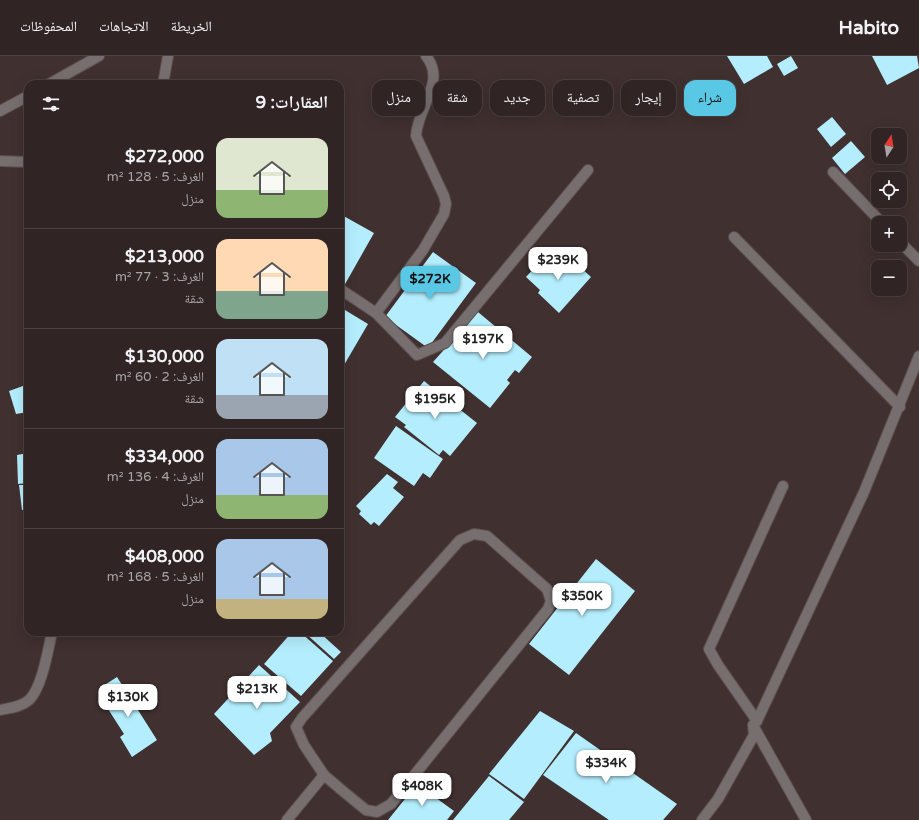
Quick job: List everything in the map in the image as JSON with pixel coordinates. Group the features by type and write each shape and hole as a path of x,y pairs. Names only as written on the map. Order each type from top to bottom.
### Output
{"street":[{"path":"56,80 99,56"},
{"path":"164,80 168,56"},
{"path":"376,313 423,250 444,214 446,204 444,196 416,136 417,126 435,75 433,65 426,56"},
{"path":"0,111 24,98"},
{"path":"0,161 24,162"},
{"path":"344,292 376,313 417,355 445,343 588,170"},
{"path":"833,172 875,216"},
{"path":"734,237 900,407"},
{"path":"907,249 919,262"},
{"path":"702,820 718,799 754,735 755,723 864,492 900,407 919,356"},
{"path":"783,486 709,649 755,723 806,820"},
{"path":"474,534 487,536 547,589 552,601 548,609 391,804 377,812 366,810 324,775 304,744 296,727 460,540 474,534"},
{"path":"0,710 20,706 30,700 38,686 51,636"},
{"path":"287,820 324,775"}],"building":[{"path":"727,56 767,56 773,67 744,84"},
{"path":"791,56 798,68 784,76 777,64"},
{"path":"872,56 917,56 919,68 887,85"},
{"path":"832,117 846,134 831,147 817,129"},
{"path":"851,141 865,157 845,174 832,158"},
{"path":"344,216 374,233 344,286"},
{"path":"433,252 476,283 428,348 385,317"},
{"path":"548,253 560,264 568,256 591,277 559,313 538,293 540,290 526,277"},
{"path":"344,309 368,324 344,365"},
{"path":"478,312 532,357 519,373 515,370 507,380 510,383 490,408 433,362"},
{"path":"424,381 477,423 450,456 443,450 439,455 404,427 406,425 395,417"},
{"path":"23,386 24,413 16,414 9,391"},
{"path":"396,426 443,459 430,478 423,473 414,486 374,458"},
{"path":"24,454 24,483 18,484 17,455"},
{"path":"387,474 398,482 393,488 404,497 379,526 374,522 371,525 359,514 361,511 356,506"},
{"path":"19,485 24,485 24,510 22,510"},
{"path":"596,559 635,591 569,675 529,644"},
{"path":"288,636 305,636 333,661 301,696 264,664"},
{"path":"308,636 323,636 341,652 334,659"},
{"path":"259,665 300,702 270,733 272,741 254,755 214,714"},
{"path":"117,677 157,740 132,757 120,737 124,734 101,698 108,694 103,686"},
{"path":"540,711 574,731 524,799 489,774"},
{"path":"576,733 677,804 663,820 609,820 543,775"},
{"path":"489,776 524,802 509,820 453,820"},
{"path":"417,784 454,811 447,820 388,820"}]}
